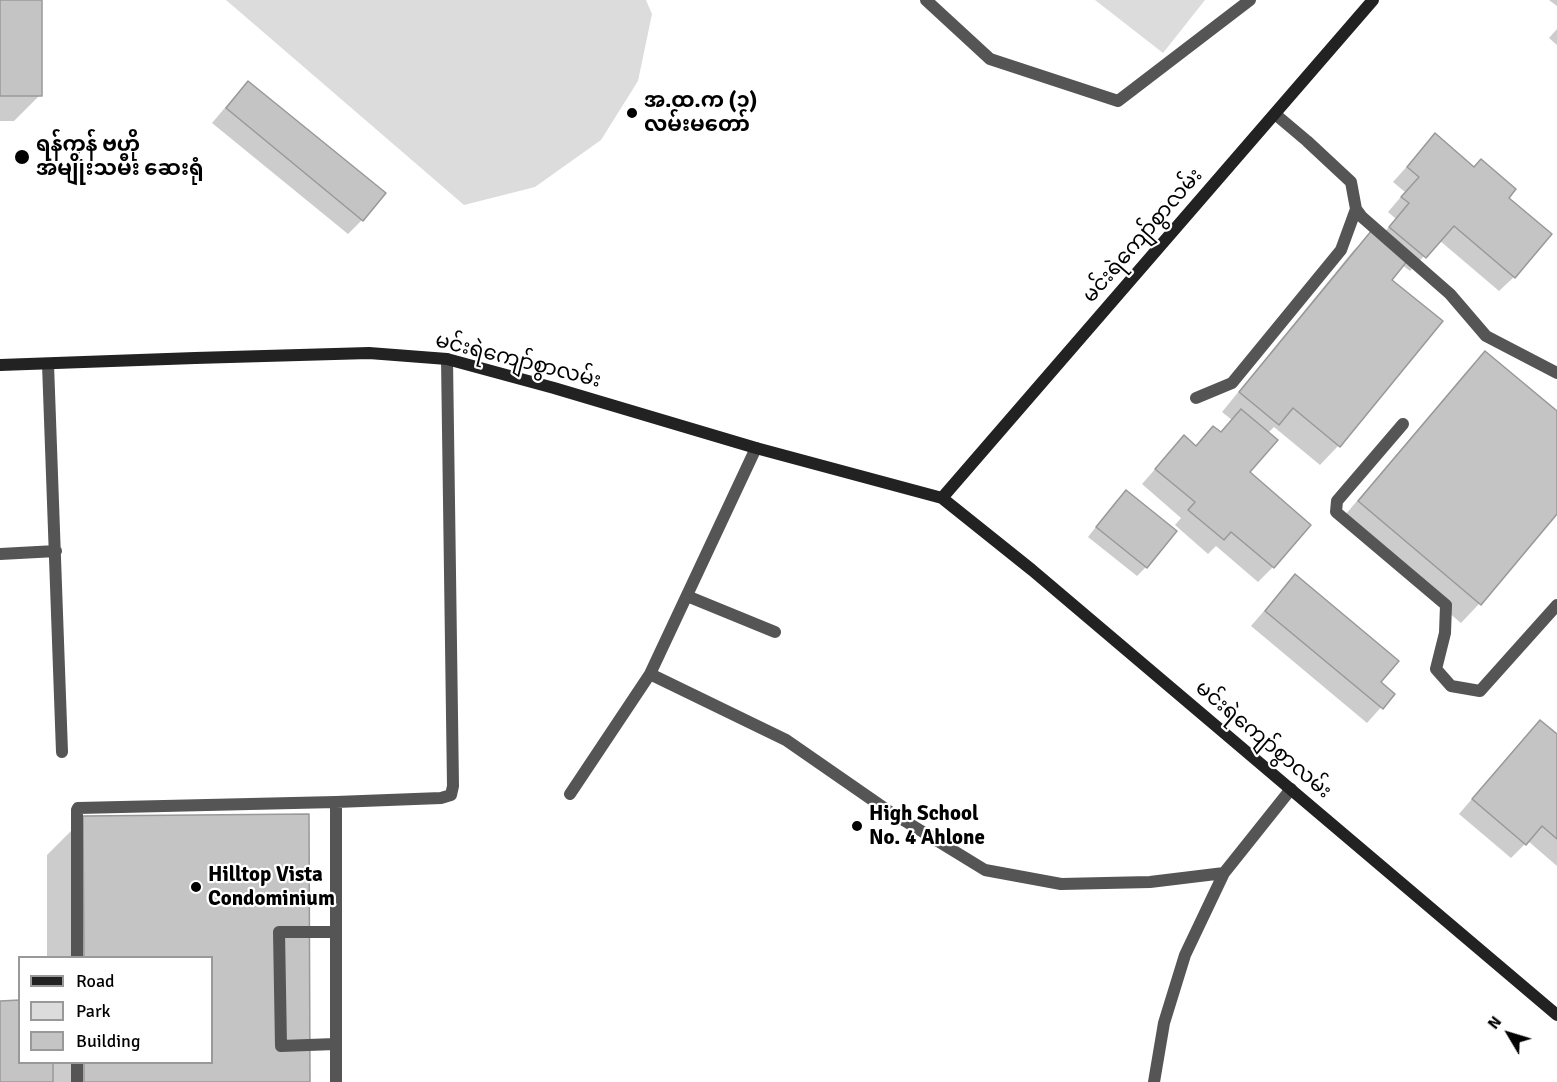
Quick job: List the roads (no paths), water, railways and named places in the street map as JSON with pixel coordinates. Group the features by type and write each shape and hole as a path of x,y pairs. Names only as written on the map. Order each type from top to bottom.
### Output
{"main road":[{"name":"မင်းရဲကျော်စွာလမ်း","path":"942,498 1373,0"},
{"name":"မင်းရဲကျော်စွာလမ်း","path":"0,365 369,353 447,359 756,448 942,498 1032,570 1557,1014"}],"street":[{"path":"926,0 990,59 1118,101 1250,0"},
{"path":"1275,114 1351,182 1356,209 1362,217 1450,294 1486,336 1557,373"},
{"path":"1196,398 1232,382 1341,250 1356,209"},
{"path":"76,956 76,810 78,808 336,802 441,798 451,795 453,786 447,359"},
{"path":"48,364 62,752"},
{"path":"1403,424 1338,501 1336,512 1446,605 1445,633 1437,669 1451,686 1480,691 1557,604"},
{"path":"570,794 650,674 756,448"},
{"path":"0,554 56,551"},
{"path":"687,596 775,632"},
{"path":"650,674 786,740 887,810 985,870 1061,884 1150,882 1224,873"},
{"path":"1154,1082 1164,1023 1185,955 1224,873 1291,789"},
{"path":"336,802 336,1082"},
{"path":"335,1044 281,1046 279,932 336,932"},
{"path":"77,1064 77,1082"}],"place":[{"name":"အ.ထ.က (၁) လမ်းမတော်","path":"632,113"},
{"name":"ရန်ကုန် ဗဟို အမျိုးသမီး ဆေးရုံ","path":"22,157"},
{"name":"High School No. 4 Ahlone","path":"857,826"},
{"name":"Hilltop Vista Condominium","path":"196,887"}]}
